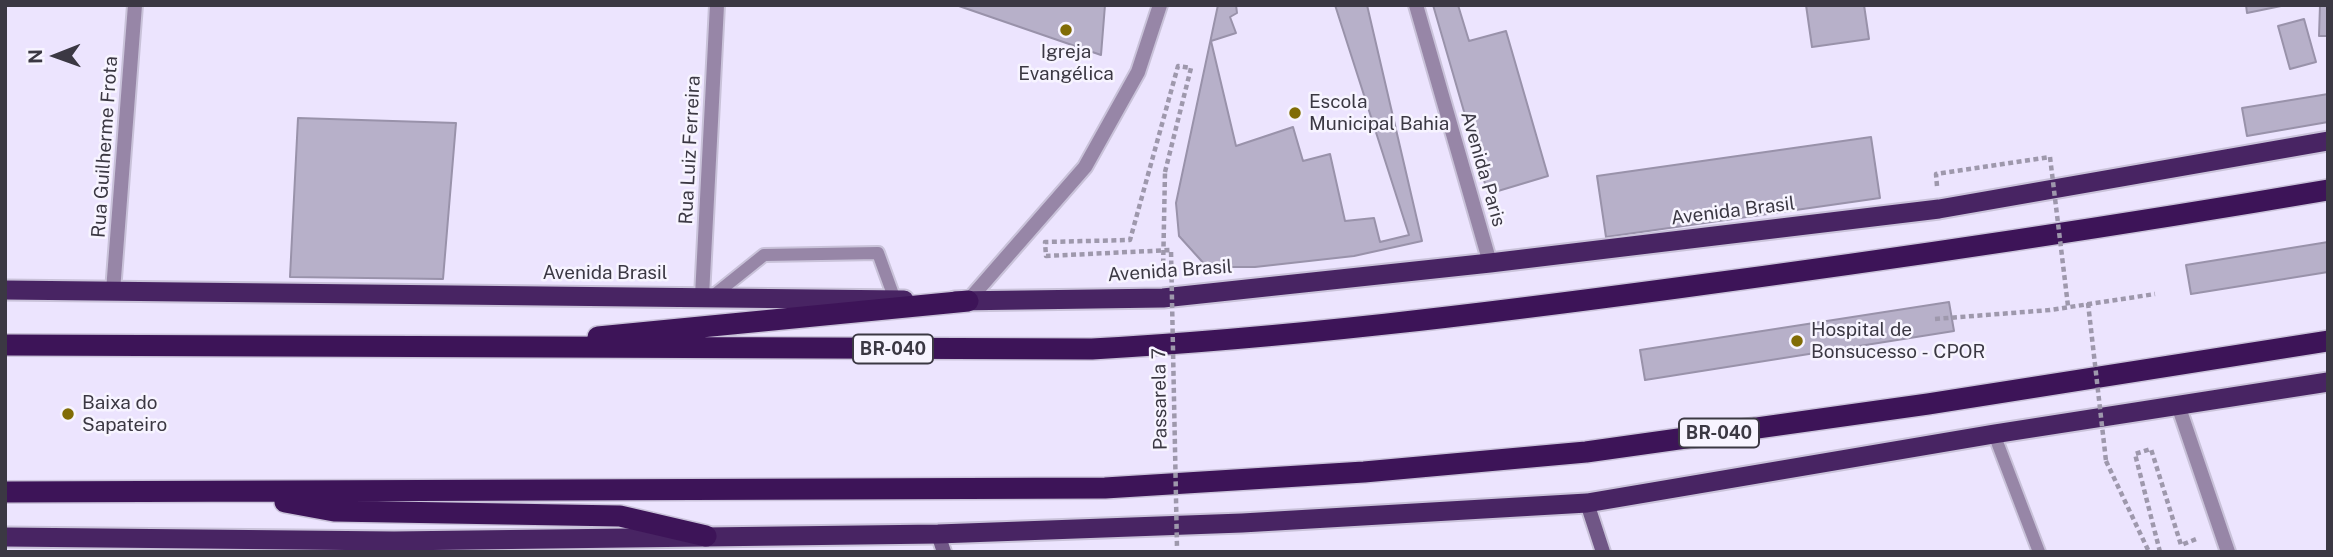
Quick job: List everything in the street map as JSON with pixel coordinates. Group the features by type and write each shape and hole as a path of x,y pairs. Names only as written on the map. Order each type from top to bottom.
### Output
{"highway":[{"name":"Avenida Brasil","path":"5,290 968,301 1163,298 1490,263 1939,209 2328,141"},
{"name":"BR-040","path":"5,345 476,349 1092,349 1246,340 1515,310 1934,254 2328,190"},
{"path":"476,349 968,301"},
{"name":"BR-040","path":"5,492 1105,488 1364,472 1586,452 2044,386 2328,341"},
{"path":"5,537 108,545 941,543 1587,503 1994,434 2328,382"},
{"path":"231,493 334,511 620,516 706,544"}],"main road":[{"path":"1587,503 1603,552"}],"street":[{"name":"Rua Guilherme Frota","path":"113,291 135,5"},
{"name":"Rua Luiz Ferreira","path":"708,296 716,5"},
{"path":"968,301 1085,167 1138,72 1160,5"},
{"name":"Avenida Paris","path":"1416,5 1490,263"},
{"path":"2178,405 2228,552"}],"lane":[{"path":"708,296 764,255 878,253 895,300"},
{"path":"1994,434 2039,552"}],"path":[{"name":"Passarela 7","path":"1163,298 1165,172 1191,68 1178,66 1130,240 1045,242 1046,256 1171,250 1177,548"},
{"path":"2050,157 2068,306"},
{"path":"1935,319 2050,310 2155,294"},
{"path":"2088,303 2106,461 2149,552"},
{"path":"2160,552 2135,454 2151,449 2180,544 2222,531"}],"building":[{"name":"Igreja Evangélica","path":"956,5 1105,5 1101,55"},
{"name":"Escola Municipal Bahia","path":"1218,5 1367,5 1422,241 1354,256 1255,267 1207,267 1179,236 1176,203"},
{"path":"1236,5 1335,5 1409,235 1380,242 1374,218 1345,221 1330,154 1303,161 1293,127 1236,146 1211,41 1236,33 1230,17 1237,13"},
{"path":"1433,5 1458,5 1469,41 1506,31 1548,176 1488,194"},
{"path":"1806,5 1864,5 1869,39 1812,47"},
{"path":"2246,5 2286,5 2247,13"},
{"path":"2320,5 2328,5 2328,36 2319,36"},
{"path":"2304,19 2316,62 2290,69 2278,26"},
{"path":"2328,94 2328,122 2247,136 2242,108"},
{"path":"298,118 456,123 443,279 290,277"},
{"path":"1871,137 1880,198 1606,237 1597,176"},
{"path":"2328,242 2328,272 2191,294 2186,265"},
{"name":"Hospital de Bonsucesso - CPOR","path":"1949,302 1954,331 1645,380 1640,350"}],"place":[{"name":"Igreja Evangélica","path":"1066,30"},
{"name":"Escola Municipal Bahia","path":"1295,113"},
{"name":"Hospital de Bonsucesso - CPOR","path":"1797,341"},
{"name":"Baixa do Sapateiro","path":"68,414"}]}
